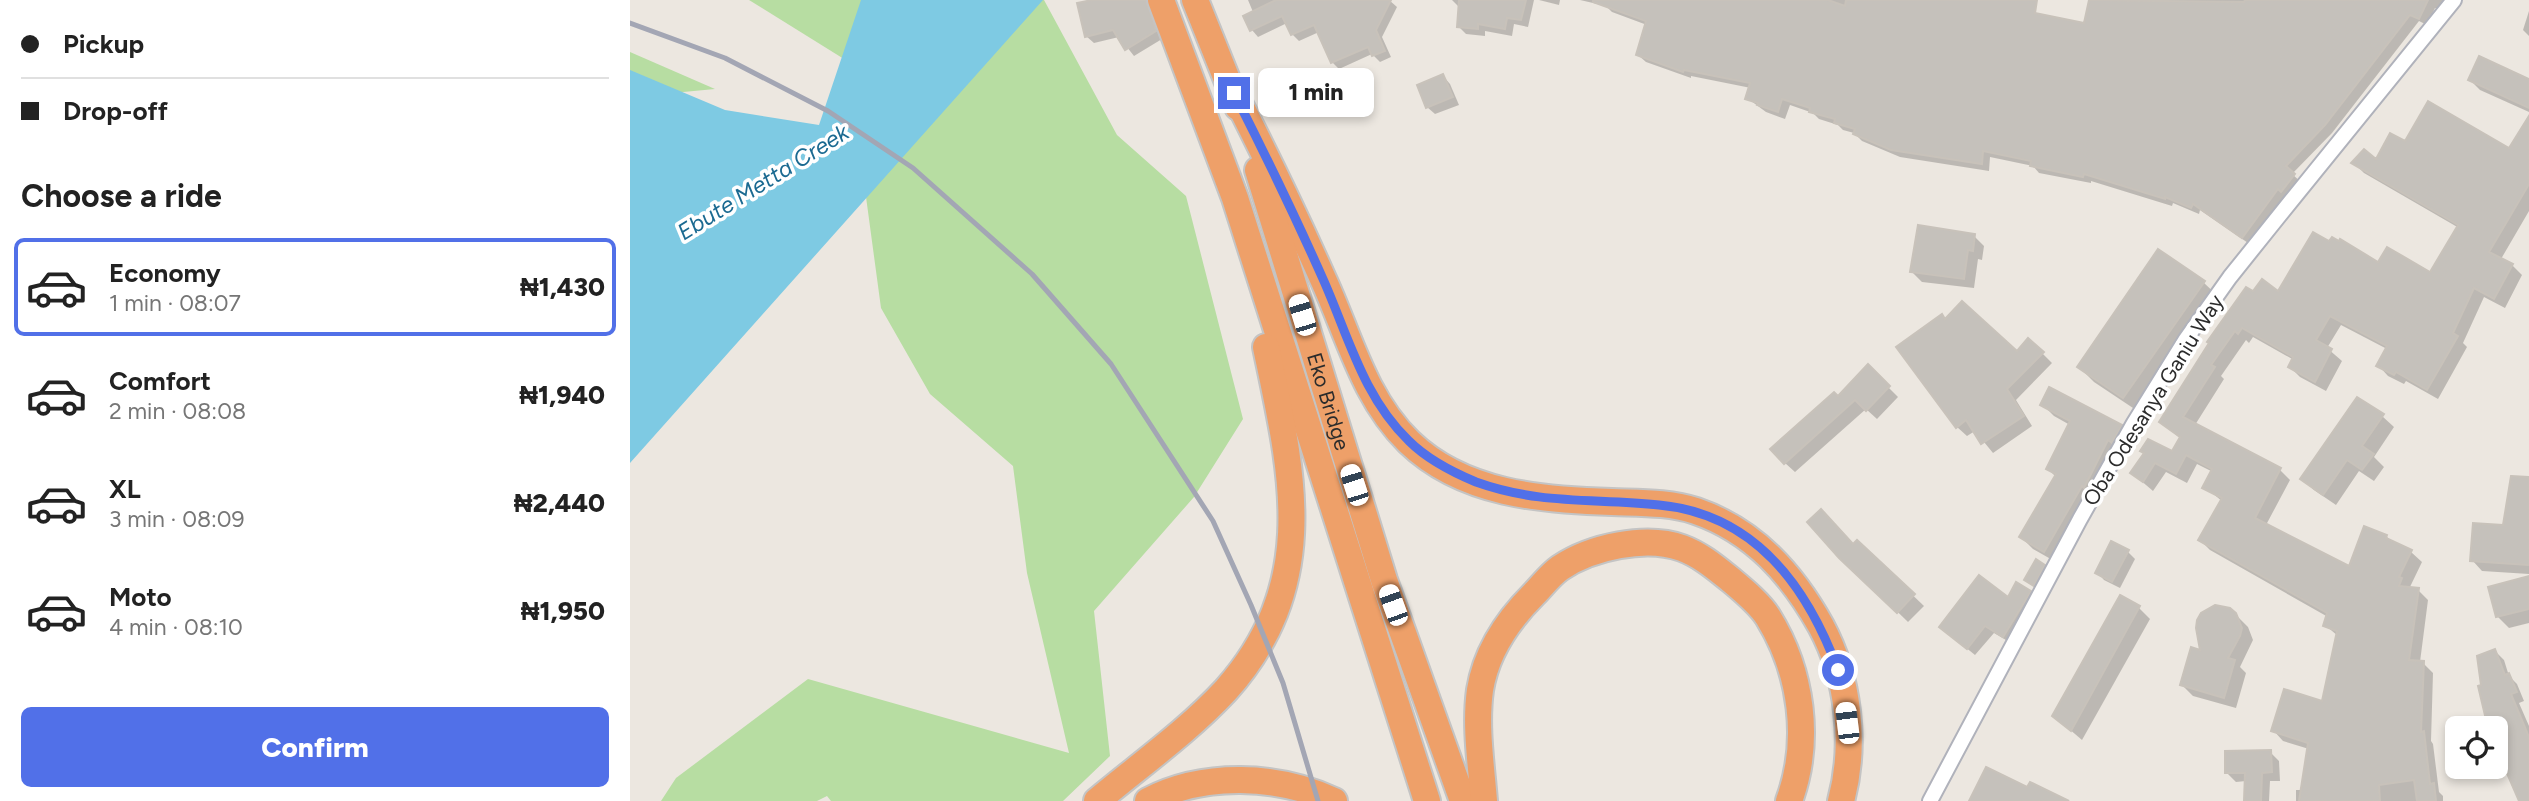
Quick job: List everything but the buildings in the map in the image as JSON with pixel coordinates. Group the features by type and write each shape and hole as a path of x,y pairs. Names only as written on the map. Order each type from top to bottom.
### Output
{"highway":[{"name":"Eko Bridge","path":"1161,0 1235,198 1427,801"},
{"name":"Eko Bridge","path":"1195,0 1234,93 1384,580 1463,801"},
{"path":"1234,93 1324,281 1367,385 1387,417 1409,442 1439,465 1507,493 1543,499 1660,505 1693,510 1723,522 1758,545 1786,571 1825,634 1838,670 1850,742 1847,778 1841,801"},
{"path":"1097,801 1191,723 1226,689 1252,655 1273,619 1286,578 1292,538 1291,479 1235,198"},
{"path":"1484,801 1478,721 1480,688 1492,650 1513,615 1559,569 1591,552 1620,544 1681,547 1705,560 1738,586 1767,615 1786,653 1797,688 1801,720 1800,760 1788,801"},
{"path":"1148,801 1169,790 1206,781 1282,783 1315,792 1334,801"}],"street":[{"name":"Oba Odesanya Ganiu Way","path":"1930,801 2080,519 2134,423 2186,339 2230,277 2454,0"}],"green space":[{"path":"749,0 889,0 852,64"},
{"path":"1040,0 1044,0 1117,135 1186,196 1243,419 1194,497 1094,611 1110,756 1063,801 831,801 827,796 817,801 661,801 676,778 808,679 1069,753 1027,573 1013,466 930,394 881,308 864,182"},
{"path":"630,52 715,89 630,97"}],"water":[{"name":"Ebute Metta Creek","path":"861,0 1043,0 630,463 630,70 725,110 819,125"}],"railway":[{"path":"630,23 725,58 828,111 913,168 1032,274 1111,364 1213,521 1283,683 1318,801"}],"route":[{"path":"1234,93 1324,281 1367,385 1387,417 1409,442 1439,465 1507,493 1543,499 1660,505 1693,510 1723,522 1758,545 1786,571 1825,634 1838,670"}]}
